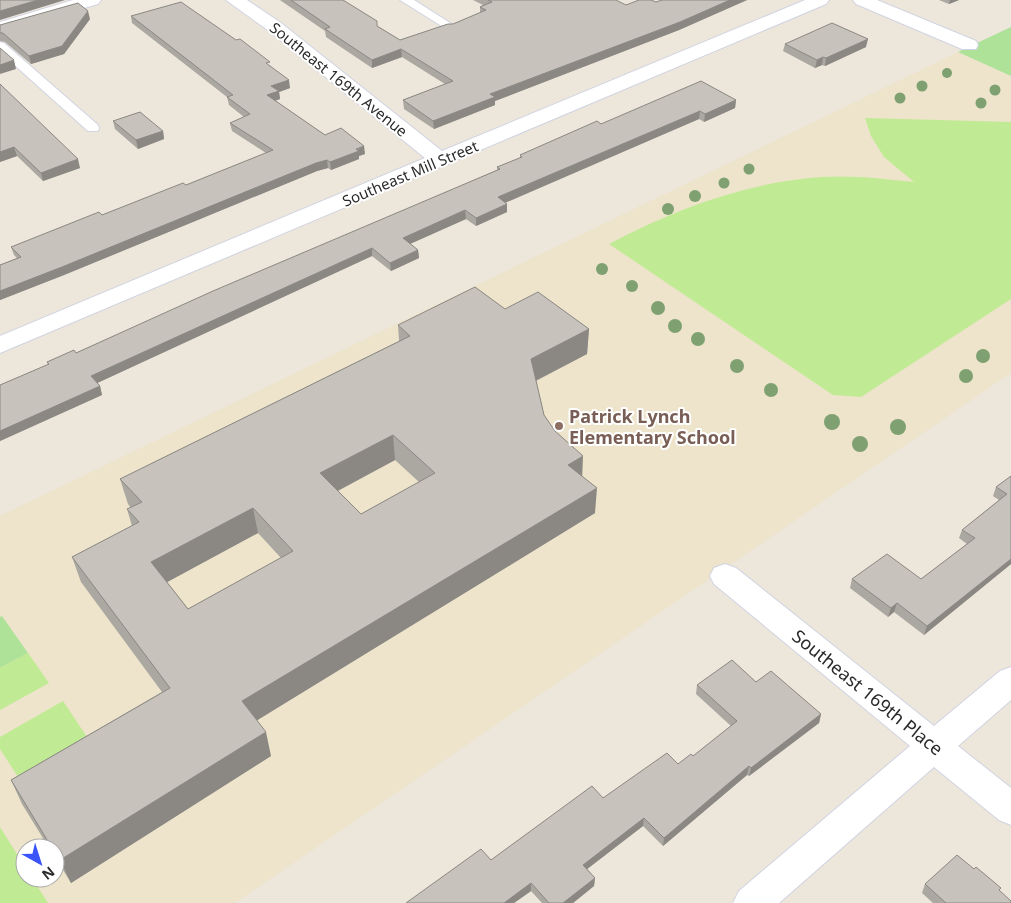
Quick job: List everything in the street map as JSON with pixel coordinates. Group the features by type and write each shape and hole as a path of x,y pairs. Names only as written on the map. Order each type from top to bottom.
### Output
{"street":[{"path":"0,28 92,0"},
{"name":"Southeast 169th Avenue","path":"235,0 275,27 440,160"},
{"name":"Southeast Mill Street","path":"0,345 820,0"},
{"path":"862,0 969,45"},
{"name":"Southeast 169th Place","path":"725,576 1011,808"},
{"path":"752,903 1011,680"}],"lane":[{"path":"406,0 452,28"},
{"path":"0,46 93,128"}],"shaded area":[{"name":"Patrick Lynch Elementary School","path":"958,52 1011,76 1011,373 235,903 0,903 0,516"}],"green space":[{"path":"1011,27 1011,76 958,52"},
{"path":"865,118 1011,122 1011,299 861,397 833,395 609,244 660,219 712,199 766,185 822,177 914,182 884,157 871,136"},
{"path":"2,616 28,653 0,668 0,617"},
{"path":"28,653 49,683 0,710 0,668"},
{"path":"63,701 87,737 18,777 0,749 0,737"},
{"path":"0,827 15,851 15,888 38,888 48,903 0,903"}],"building":[{"path":"0,0 38,0 0,11"},
{"path":"291,0 343,0 377,21 377,26 400,40 453,24 486,10 480,7 492,2 488,0 616,0 626,5 639,0 656,2 662,0 730,0 680,22 490,94 495,97 433,121 403,100 453,81 401,49 372,60 325,29 330,27"},
{"path":"181,2 236,40 240,39 270,62 266,63 289,80 271,86 279,91 267,95 325,135 341,128 364,146 356,149 359,151 330,162 327,160 316,163 0,291 0,265 21,257 11,247 99,212 102,215 183,183 186,185 273,150 230,123 250,114 227,97 233,95 131,16"},
{"path":"78,3 88,11 62,46 29,56 3,33 0,33 0,25"},
{"path":"832,23 868,39 826,58 823,57 817,60 785,44"},
{"path":"0,48 14,60 0,65"},
{"path":"701,81 736,100 705,114 700,111 498,197 507,204 476,218 465,210 403,238 418,250 390,263 372,248 91,376 100,386 0,431 0,385 49,364 47,362 74,350 76,353 213,291 500,169 497,167 522,157 520,155 597,121 601,124"},
{"path":"0,84 78,159 41,173 14,147 0,152"},
{"path":"140,112 163,131 136,140 113,121"},
{"path":"475,287 505,309 538,292 589,329 531,359 544,415 555,431 583,456 568,465 597,488 242,701 266,732 65,857 65,838 46,838 11,780 170,688 72,557 139,522 127,509 142,502 120,479 410,336 398,325","holes":["393,435 435,473 361,514 320,473","253,508 293,551 188,609 151,562"]},
{"path":"1011,476 1011,559 927,626 897,603 891,608 852,579 887,554 921,579 975,538 962,530 1007,494 996,487"},
{"path":"732,660 756,682 771,671 821,714 751,768 749,766 664,838 644,818 583,865 595,878 563,903 549,903 531,883 504,903 406,903 481,849 491,860 592,786 603,798 667,753 678,764 691,754 693,756 737,721 697,685"},
{"path":"957,855 974,869 976,867 1001,888 999,890 1011,903 946,903 925,884"}],"place":[{"name":"Patrick Lynch Elementary School","path":"559,426"}]}
